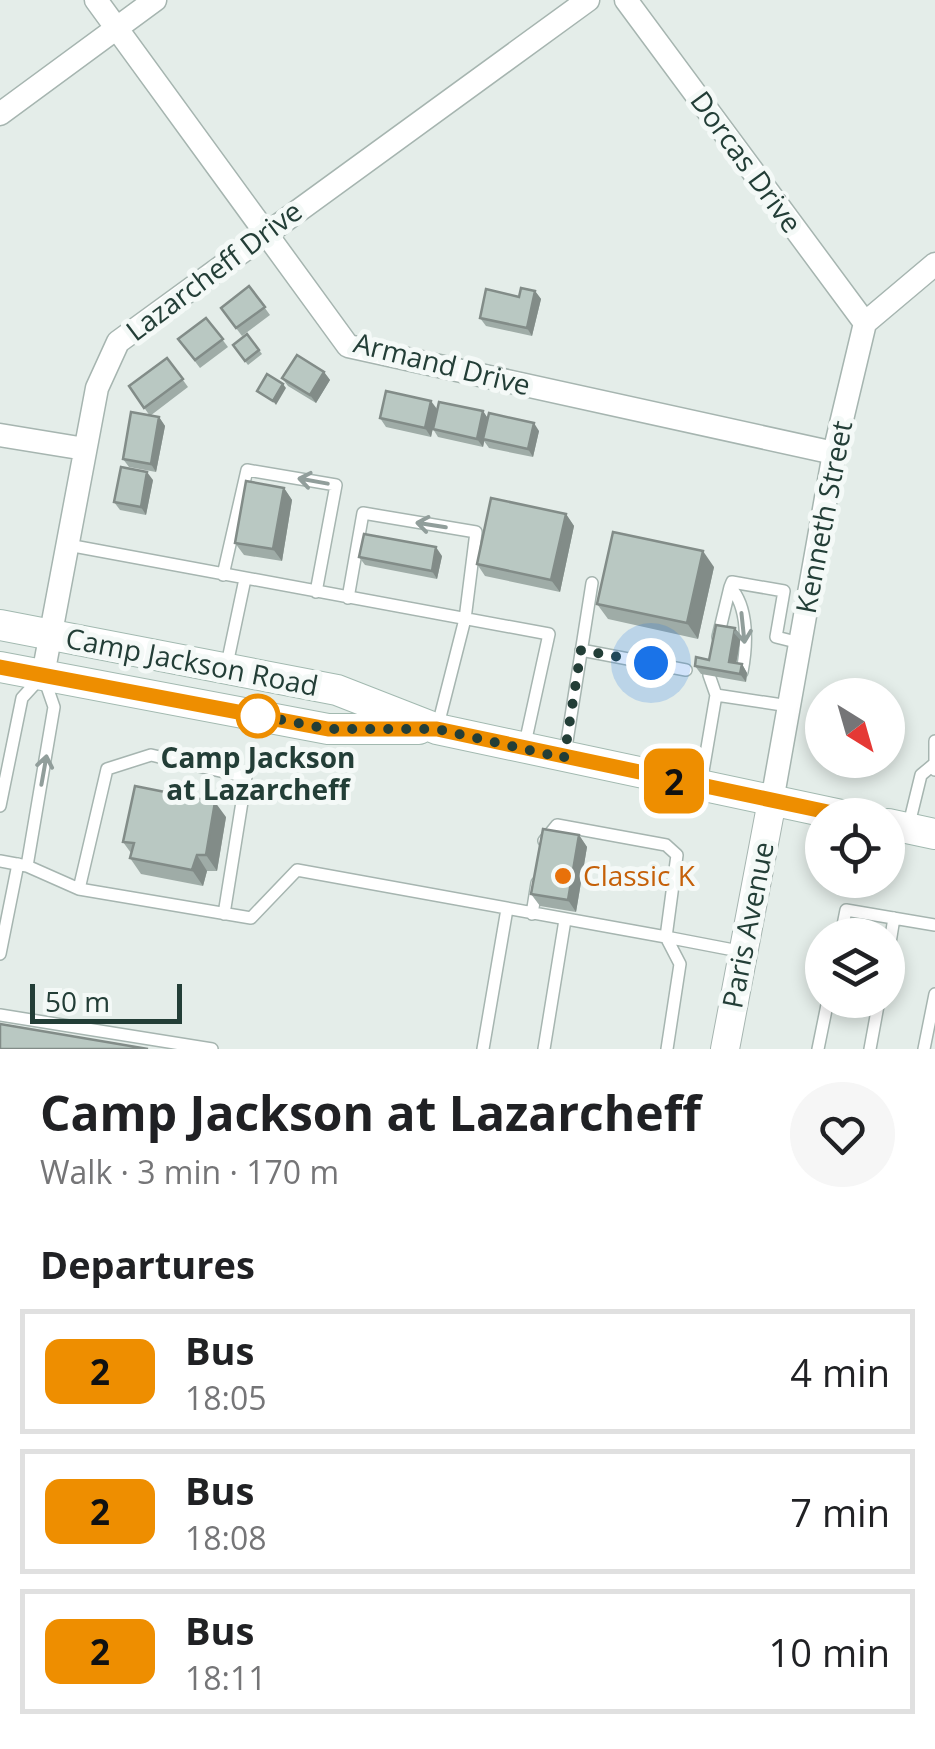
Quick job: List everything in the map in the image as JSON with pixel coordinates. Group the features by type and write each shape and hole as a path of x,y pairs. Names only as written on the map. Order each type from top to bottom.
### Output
{"main road":[{"name":"Camp Jackson Road","path":"0,624 337,690 437,729 805,808"},
{"name":"Camp Jackson Road","path":"0,667 328,729 437,729"}],"street":[{"name":"Armand Drive","path":"96,0 348,346 834,452"},
{"path":"0,114 156,0"},
{"name":"Lazarcheff Drive","path":"43,675 97,388 118,342 588,0"},
{"name":"Dorcas Drive","path":"626,0 865,323"},
{"path":"865,323 935,264"},
{"name":"Kenneth Street","path":"772,801 834,452 865,323"},
{"path":"0,435 85,449"},
{"name":"Paris Avenue","path":"725,1049 772,801"}],"lane":[{"path":"223,575 247,470 336,485 316,592"},
{"path":"348,598 362,514 476,532 465,619 437,729"},
{"path":"68,545 548,634 524,749"},
{"path":"226,669 245,579"},
{"path":"714,651 732,582 784,591 776,637 800,643"},
{"path":"564,758 592,583"},
{"path":"730,588 741,606 745,640 736,697"},
{"path":"581,650 686,670"},
{"path":"0,806 2,778 22,698 43,675 54,706 22,865 3,920 0,954"},
{"path":"700,786 716,694 709,675"},
{"path":"716,694 789,706"},
{"path":"910,829 921,775 934,767 935,741"},
{"path":"80,889 107,769 151,756 246,777 224,914"},
{"path":"542,855 544,835 558,824 666,845 677,855 666,938 680,964 667,1049"},
{"path":"0,861 22,865 80,889 251,918 296,870 744,952"},
{"path":"532,914 538,874"},
{"path":"483,1049 507,909"},
{"path":"844,918 846,910 894,918"},
{"path":"544,1049 566,920"},
{"path":"905,920 935,925"},
{"path":"924,1049 935,994"},
{"path":"0,1016 212,1049"},
{"path":"818,1049 824,1018"},
{"path":"870,1049 876,1018"}],"building":[{"path":"249,286 265,307 236,328 221,308"},
{"path":"521,288 535,291 527,328 480,318 486,289 519,297"},
{"path":"206,318 223,339 195,360 178,339"},
{"path":"247,334 259,350 245,361 233,345"},
{"path":"297,355 324,372 310,395 282,378"},
{"path":"167,358 183,379 144,408 129,386"},
{"path":"267,374 283,384 273,401 257,391"},
{"path":"386,391 431,401 425,428 380,418"},
{"path":"439,402 483,411 477,439 433,429"},
{"path":"131,412 159,417 151,464 123,459"},
{"path":"489,413 534,423 528,449 483,439"},
{"path":"121,467 147,472 141,507 114,502"},
{"path":"246,481 284,488 273,549 235,543"},
{"path":"491,498 566,514 551,580 477,564"},
{"path":"613,532 703,551 687,623 597,604"},
{"path":"364,534 436,547 432,571 359,557"},
{"path":"716,625 735,628 729,662 742,664 740,674 695,666 696,657 709,660"},
{"path":"135,786 215,802 206,855 197,855 192,870 130,858 134,843 123,842"},
{"name":"Classic K","path":"543,829 579,835 568,900 531,894"},
{"path":"0,1024 148,1049 0,1049"}],"bus line":[{"name":"2","path":"0,667 328,729 437,729 805,807"}],"place":[{"name":"Camp Jackson at Lazarcheff","path":"258,716"},
{"name":"Classic K","path":"563,876"}],"route":[{"path":"258,716 252,714 328,729 437,729 564,758 581,650 651,663"}]}
